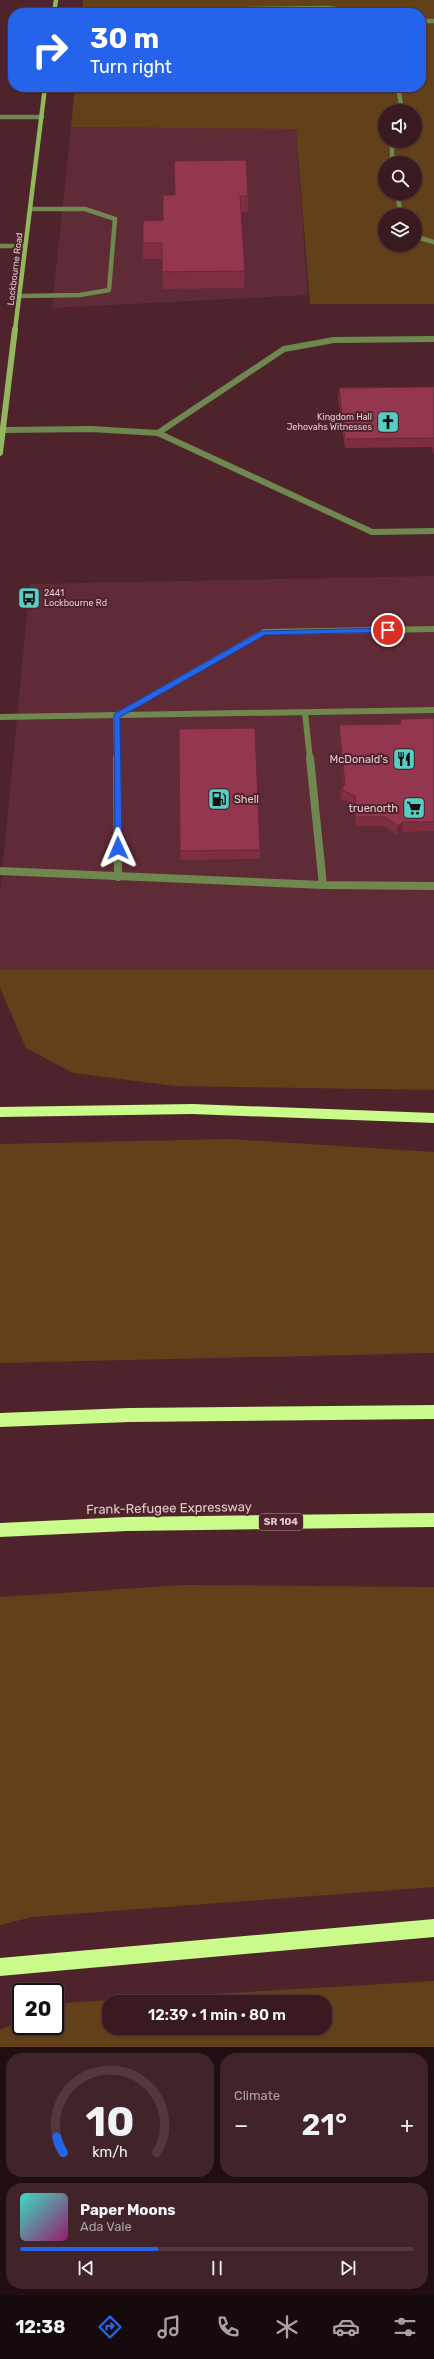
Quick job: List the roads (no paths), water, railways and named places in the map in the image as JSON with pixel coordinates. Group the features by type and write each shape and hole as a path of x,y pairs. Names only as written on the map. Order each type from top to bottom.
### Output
{"highway":[{"path":"0,1112 192,1109 434,1118"},
{"path":"0,1420 129,1415 434,1412"},
{"name":"Frank-Refugee Expressway","path":"0,1530 127,1524 434,1520"},
{"path":"0,1967 434,1928"}],"main road":[{"name":"Lockbourne Road","path":"0,454 44,92"}],"street":[{"path":"399,92 401,104"},
{"path":"0,117 42,117"},
{"path":"20,296 80,295 109,290 115,219 85,209 31,209"},
{"path":"422,239 434,242"},
{"path":"0,246 25,246"},
{"path":"158,433 284,349 334,340 434,339"},
{"path":"4,430 91,429 158,433 372,532 434,531"},
{"path":"116,716 264,632 434,629"},
{"path":"0,717 434,710"},
{"path":"305,713 323,885"},
{"path":"116,716 118,877"},
{"path":"0,871 323,885 434,886"}],"place":[{"name":"Kingdom Hall Jehovahs Witnesses","path":"388,422"},
{"name":"2441 Lockbourne Rd","path":"29,598"},
{"name":"McDonald's","path":"404,759"},
{"name":"Shell","path":"219,799"},
{"name":"truenorth","path":"414,808"}]}
